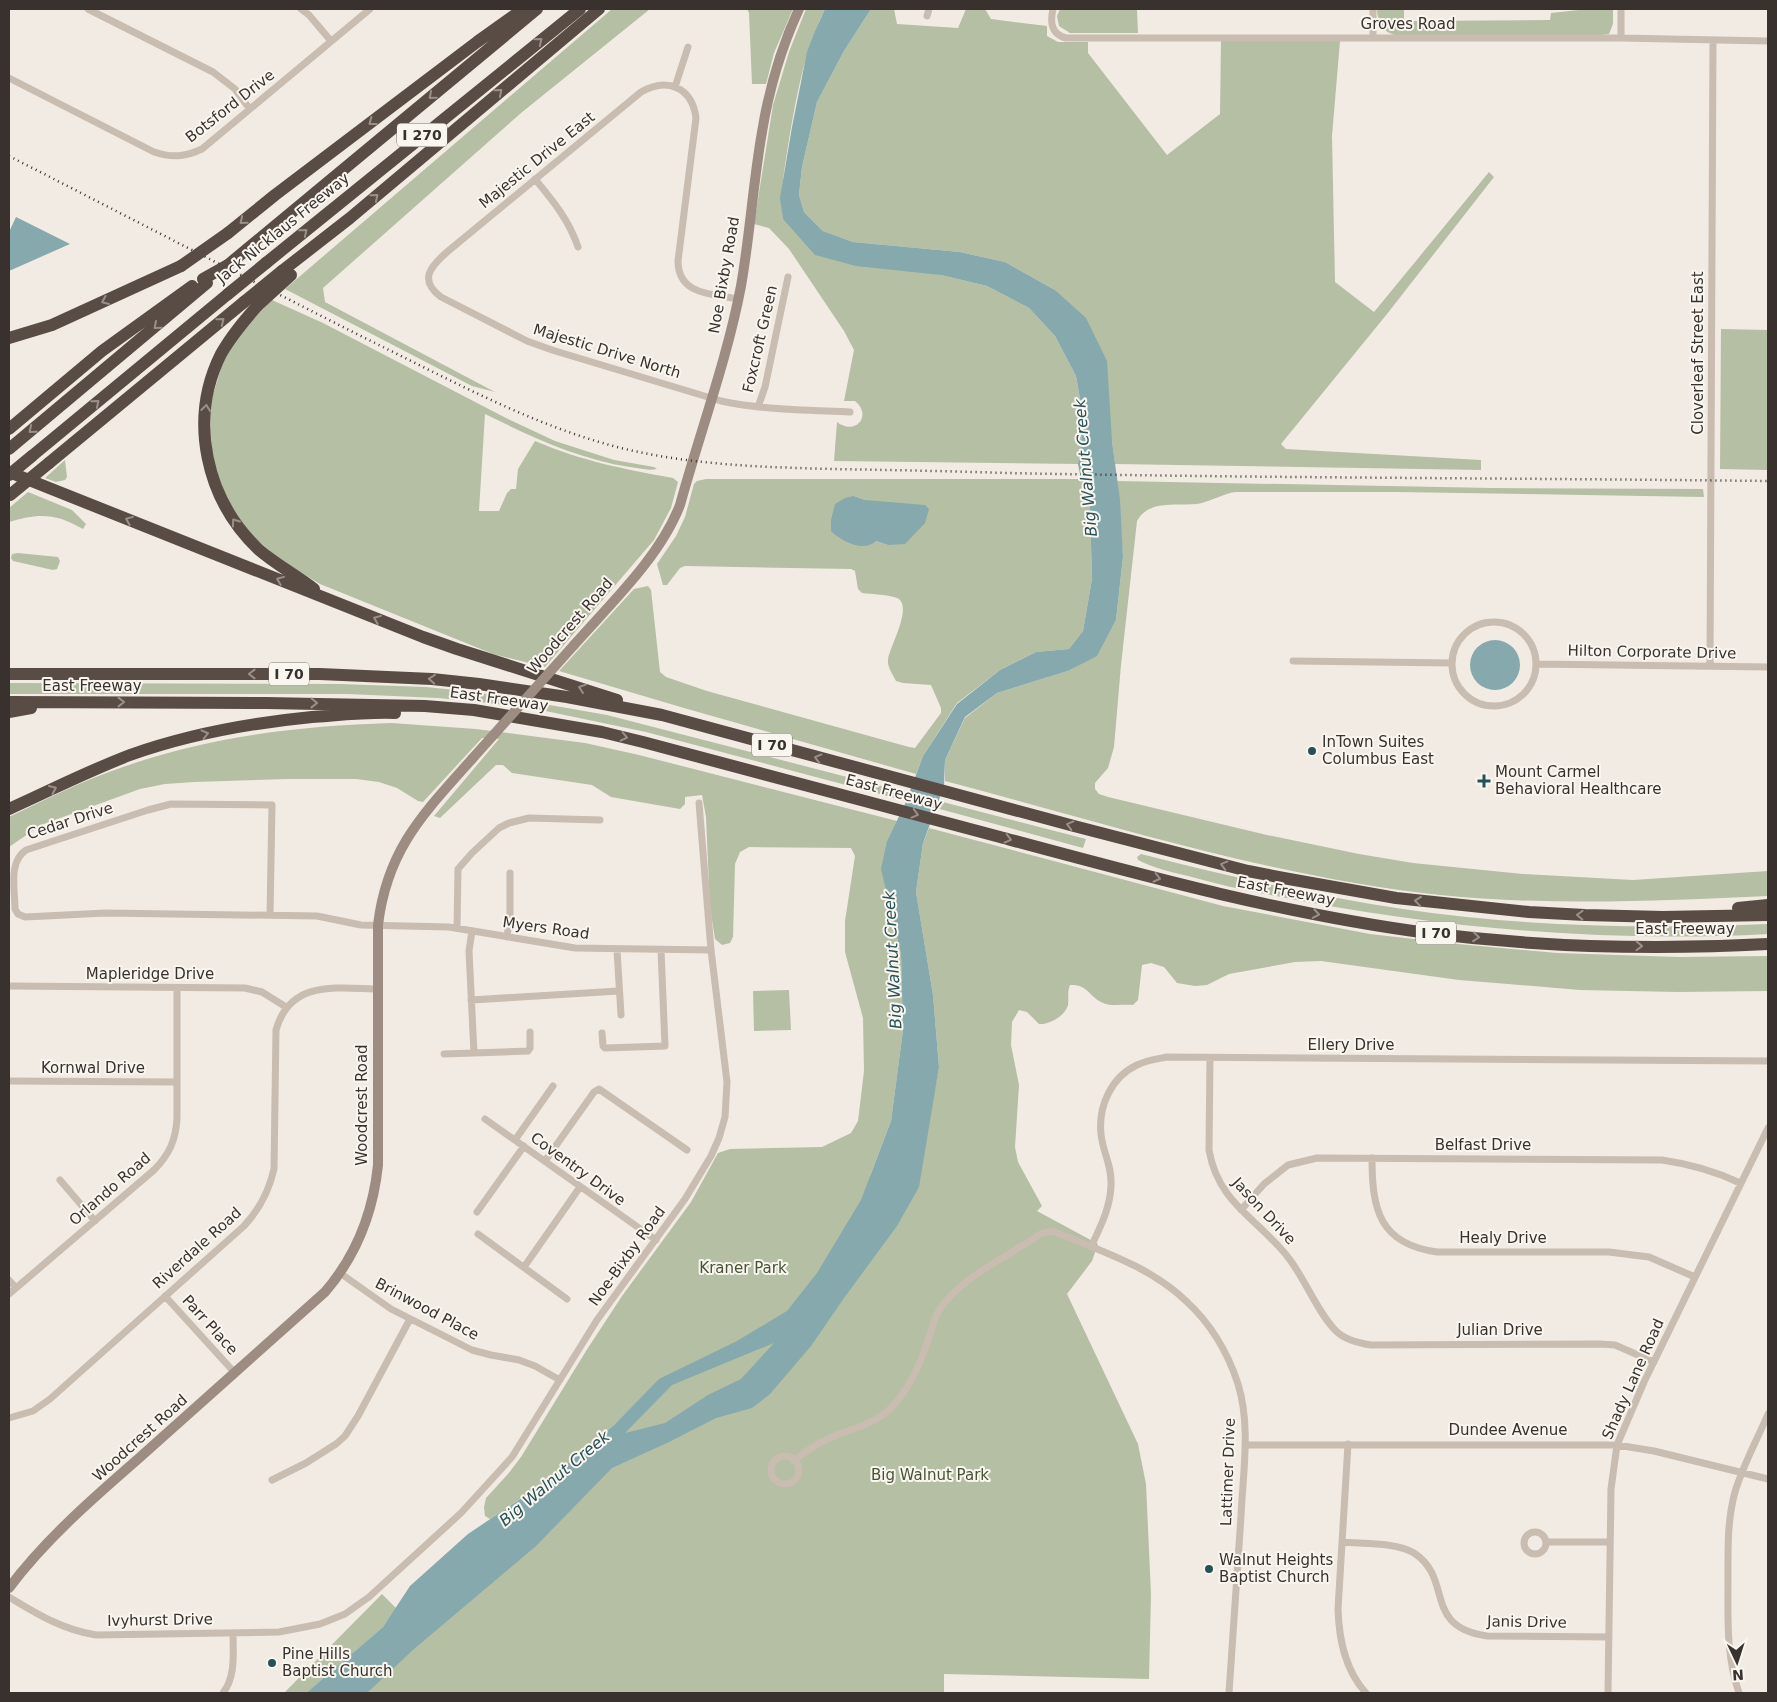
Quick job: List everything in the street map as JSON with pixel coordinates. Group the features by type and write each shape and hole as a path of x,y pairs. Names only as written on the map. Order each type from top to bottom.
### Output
{"highway":[{"path":"9,338 52,325 181,266 228,233 275,195 523,9"},
{"name":"Jack Nicklaus Freeway","path":"10,449 205,281 228,266 537,9"},
{"name":"Jack Nicklaus Freeway","path":"9,473 266,262 580,9"},
{"path":"9,496 244,302 286,273 599,9"},
{"path":"286,273 238,328 221,354 211,379 206,403 204,427 208,467 222,501 243,532 270,558 326,598"},
{"path":"9,429 102,351 205,281"},
{"path":"9,473 457,649 662,715"},
{"name":"East Freeway","path":"9,674 320,674 432,679 567,697 662,715 973,800 1248,871 1386,896 1456,906 1585,915 1663,917 1768,915"},
{"name":"East Freeway","path":"9,702 296,703 425,706 474,710 643,742 1221,894 1294,910 1428,932 1515,941 1667,947 1768,944"},
{"path":"9,712 73,702"},
{"path":"9,809 90,771 130,756 172,742 243,726 334,715 382,713 476,716 559,725"},
{"path":"1663,917 1768,905"}],"street":[{"path":"88,9 213,72 235,89 249,108"},
{"path":"301,9 309,15 331,41"},
{"name":"Botsford Drive","path":"9,78 154,152 166,156 185,155 202,148 370,9"},
{"name":"Noe Bixby Road","path":"643,566 664,538 675,517 711,397 738,299 768,102 783,47 799,9"},
{"name":"Groves Road","path":"1053,9 1052,27 1057,34 1066,38 1621,38 1768,41"},
{"path":"1373,9 1373,38"},
{"path":"1621,9 1621,38"},
{"name":"Cloverleaf Street East","path":"1710,666 1713,40"},
{"path":"688,47 675,86 692,103 696,118 678,261 679,274 691,289 738,299"},
{"name":"Majestic Drive East","path":"428,275 436,262 641,92 657,85 675,86"},
{"path":"535,180 562,213 572,230 578,247"},
{"name":"Majestic Drive North","path":"428,275 431,288 440,297 527,341 552,350 711,397 758,408 850,412"},
{"name":"Foxcroft Green","path":"758,408 765,387 788,277"},
{"name":"Woodcrest Road","path":"9,1588 25,1566 48,1542 234,1372 325,1292 340,1273 358,1242 364,1227 376,1178 378,1152 378,925 386,883 400,849 426,812 643,566"},
{"path":"1489,622 1503,623 1516,628 1527,637 1534,650 1536,664 1534,677 1523,694 1506,704 1493,706 1480,703 1469,697 1460,688 1454,676 1452,663 1457,644 1465,634 1476,626 1489,622"},
{"path":"1293,661 1452,663"},
{"name":"Hilton Corporate Drive","path":"1536,664 1768,667"},
{"name":"Noe-Bixby Road","path":"320,1624 346,1614 370,1597 461,1513 512,1457 597,1320 656,1240 711,1156 725,1117 727,1082 711,950 700,803"},
{"name":"Cedar Drive","path":"270,915 272,804 171,804 26,850 18,856 15,865 15,909 18,914 25,917 106,913 317,916 346,923 378,925"},
{"path":"457,928 458,869 499,828 508,823 529,818 600,820"},
{"path":"507,937 510,915 510,873"},
{"name":"Myers Road","path":"378,925 432,925 575,948 711,950"},
{"path":"472,931 468,951 474,1053"},
{"path":"617,950 620,1016"},
{"path":"602,1033 603,1046 605,1048 665,1046 661,950"},
{"name":"Mapleridge Drive","path":"9,986 254,989 286,1007"},
{"name":"Orlando Road","path":"9,1294 154,1170 168,1155 177,1127 177,988"},
{"path":"286,1007 298,996 320,989 377,989"},
{"path":"471,1000 619,991"},
{"name":"Riverdale Road","path":"9,1418 33,1411 50,1399 252,1218 266,1194 274,1169 276,1030 278,1020 286,1007"},
{"path":"444,1054 528,1051 530,1048 530,1032"},
{"name":"Ellery Drive","path":"1091,1247 1108,1212 1110,1198 1110,1164 1103,1146 1100,1123 1104,1103 1113,1085 1136,1065 1152,1060 1167,1057 1768,1061"},
{"name":"Jason Drive","path":"1210,1058 1209,1150 1212,1165 1224,1191 1241,1210 1262,1228 1288,1257 1331,1325 1344,1336"},
{"name":"Kornwal Drive","path":"9,1081 177,1082"},
{"path":"516,1140 553,1086"},
{"path":"545,1161 594,1092 599,1089 687,1150"},
{"name":"Coventry Drive","path":"485,1119 656,1240"},
{"name":"Shady Lane Road","path":"1608,1693 1611,1489 1617,1445 1654,1362 1768,1128"},
{"path":"477,1212 524,1146"},
{"name":"Belfast Drive","path":"1241,1210 1264,1184 1288,1165 1317,1158 1662,1160 1708,1169 1740,1183"},
{"name":"Healy Drive","path":"1372,1158 1372,1188 1375,1205 1381,1219 1391,1233 1405,1243 1421,1250 1437,1252 1609,1252 1633,1254 1660,1261 1695,1277"},
{"path":"60,1180 95,1221"},
{"path":"524,1267 580,1187"},
{"name":"Lattimer Drive","path":"794,1460 819,1443 862,1426 889,1410 901,1397 915,1375 937,1315 948,1298 962,1285 1042,1233 1052,1232 1138,1268 1156,1278 1187,1301 1209,1326 1222,1347 1238,1383 1243,1406 1245,1445 1229,1693"},
{"path":"478,1234 567,1299"},
{"name":"Brinwood Place","path":"340,1273 372,1296 410,1319 472,1350 519,1360 560,1380"},
{"path":"9,1280 16,1288"},
{"name":"Parr Place","path":"165,1296 234,1372"},
{"path":"272,1480 306,1463 345,1436 358,1416 410,1319"},
{"name":"Julian Drive","path":"1344,1336 1357,1342 1371,1345 1615,1345 1654,1362"},
{"path":"1739,1693 1733,1676 1729,1649 1728,1535 1734,1494 1768,1414"},
{"path":"1348,1444 1338,1609 1339,1635 1352,1672 1366,1693"},
{"name":"Dundee Avenue","path":"1245,1445 1617,1445 1654,1451 1768,1478"},
{"name":"Janis Drive","path":"1342,1542 1392,1546 1414,1553 1434,1575 1446,1614 1455,1624 1470,1633 1487,1636 1609,1637"},
{"path":"1546,1542 1610,1542"},
{"name":"Ivyhurst Drive","path":"9,1597 64,1628 80,1632 110,1635 293,1630 320,1624"},
{"path":"223,1693 228,1686 232,1672 233,1633"}],"green space":[{"path":"612,9 650,9 521,113 323,288 325,302 495,392 472,386 285,289"},
{"path":"747,9 793,9 774,53 766,84 752,84 749,13"},
{"path":"806,9 825,9 806,58 791,128 782,191 783,219 941,275 987,286 1029,308 1055,336 1076,376 1084,421 1078,464 834,461 837,422 850,427 862,418 860,407 855,401 844,401 854,350 844,331 789,249 769,228 754,224 773,105 789,52"},
{"path":"871,9 894,9 897,24 958,28 966,9 985,9 991,19 1047,26 1047,36 1058,42 1088,42 1088,53 1167,155 1220,114 1221,41 1340,41 1332,136 1335,282 1374,312 1489,172 1494,177 1387,314 1281,444 1286,449 1481,460 1481,470 1115,464 1112,441 1055,290 1005,262 960,252 853,242 823,231 804,212 799,195 802,167 817,102 844,51"},
{"path":"1060,9 1137,9 1138,33 1070,33 1059,26 1057,16"},
{"path":"1377,9 1404,9 1404,21 1550,20 1551,13 1588,9 1613,9 1613,24 1609,34 1601,35 1395,35 1383,28 1378,18"},
{"path":"272,300 323,323 506,418 555,441 614,460 657,469 643,469 592,459 538,439 485,414 479,511 499,511 507,493 511,489 516,489 518,469 535,441 586,459 620,468 673,478 678,482 671,508 654,540 545,667 493,654 320,584 282,561 251,535 229,504 212,459 210,414 212,398 221,368 232,345 257,314"},
{"path":"1721,329 1768,330 1768,470 1720,469"},
{"path":"65,460 67,477 65,480 56,482 45,478"},
{"path":"706,479 1081,479 1090,508 1092,579 1083,631 1069,649 1036,652 1000,670 957,703 923,756 916,774 559,671 634,589 648,586 651,590 660,672 666,677 707,691 915,748 941,713 941,708 931,685 896,681 889,668 889,654 902,618 902,602 894,597 862,593 858,589 855,571 851,569 685,566 680,568 667,585 663,585 657,564 676,536 685,517 694,484 697,481","holes":["854,496 865,500 888,545 876,541"]},
{"path":"1117,481 1493,488 1703,489 1704,497 1396,492 1235,492 1197,504 1164,505 1149,509 1137,521 1114,747 1108,768 1095,783 1095,789 1099,794 1108,797 1267,835 1413,863 1523,874 1633,880 1768,871 1768,896 1645,901 1563,901 1440,895 1377,887 1315,876 1191,847 945,781 945,760 965,718 997,693 1068,671 1097,655 1116,620 1123,557"},
{"path":"28,492 72,510 86,524 83,529 64,520 47,516 29,517 9,522 9,508"},
{"path":"12,554 58,557 60,561 57,569 53,570 13,561 11,558"},
{"path":"9,683 340,684 426,687 475,692 607,715 909,793 906,801 646,732 536,709 488,703 438,698 347,694 9,694"},
{"path":"391,723 476,729 585,743 897,821 887,841 887,897 901,954 903,1030 891,1121 870,1176 930,1114 939,1067 933,995 916,892 923,843 929,828 1223,906 1370,934 1557,953 1679,957 1768,956 1768,991 1580,990 1459,980 1321,961 1295,962 1229,974 1207,985 1195,986 1177,983 1164,967 1151,963 1142,965 1138,1000 1133,1005 1104,1004 1084,988 1070,985 1068,1005 1064,1013 1052,1021 1039,1024 1027,1012 1019,1010 1012,1022 1011,1045 1019,1085 1015,1147 1018,1162 1042,1206 1037,1211 1098,1244 1092,1261 1067,1294 1138,1444 1146,1484 1151,1594 1149,1679 944,1674 944,1693 340,1693 642,1429 624,1434 650,1389 614,1425 547,1481 490,1519 485,1516 486,1498 521,1457 622,1296 691,1202 718,1153 730,1149 822,1147 851,1133 858,1121 864,1071 863,1018 845,952 845,921 855,856 851,848 749,847 740,852 735,864 733,937 730,943 722,945 715,939 710,907 706,817 702,795 685,797 685,804 680,809 611,797 592,785 512,773 503,765 496,765 440,818 434,816 499,739 482,738 423,802 397,788 379,782 356,779 288,779 165,784 140,789 41,825 9,847 9,817 108,772 156,756 189,747 256,734 357,724"},
{"path":"939,801 1086,839 1083,848 936,808"},
{"path":"1141,854 1304,892 1448,915 1494,920 1585,925 1723,926 1768,924 1768,934 1644,936 1583,934 1521,930 1398,917 1221,885 1150,865 1138,860 1137,857"},
{"path":"789,990 791,1030 754,1031 753,991"},
{"path":"382,1594 396,1608 383,1627 306,1693 284,1693"}],"water":[{"name":"Big Walnut Creek","path":"825,9 871,9 844,51 817,102 802,167 799,195 804,212 823,231 853,242 960,252 1005,262 1055,290 1086,318 1107,361 1112,441 1120,500 1123,557 1116,620 1097,656 1068,671 997,693 965,717 945,760 944,786 923,843 916,892 933,995 939,1067 919,1187 897,1226 811,1346 770,1394 752,1408 716,1418 612,1468 536,1546 414,1649 367,1693 306,1693 383,1627 410,1586 468,1534 547,1481 614,1425 659,1379 737,1341 787,1311 817,1273 861,1200 891,1121 903,1030 901,954 881,869 887,841 905,804 923,756 957,704 1000,670 1036,652 1069,649 1083,631 1092,579 1090,508 1078,464 1084,421 1076,376 1055,336 1029,308 987,286 941,275 856,266 815,255 783,219 780,198 792,127 807,52","holes":["774,1343 741,1379 708,1395 665,1423 625,1433 672,1385"]},
{"path":"16,217 70,244 9,271 9,232"},
{"path":"854,496 865,500 925,505 929,509 925,523 905,544 888,545 876,541 865,546 859,546 846,542 831,531 831,520 835,504 845,498"},
{"path":"1495,640 1513,647 1520,665 1513,683 1495,690 1477,683 1470,665 1477,647"}],"railway":[{"path":"9,156 472,391 560,429 647,454 699,462 831,469 1196,476 1768,481"}],"place":[{"name":"InTown Suites Columbus East","path":"1312,751"},
{"name":"Mount Carmel Behavioral Healthcare","path":"1484,781"},
{"name":"Walnut Heights Baptist Church","path":"1209,1569"},
{"name":"Pine Hills Baptist Church","path":"272,1663"}],"park label":[{"name":"Kraner Park","path":"743,1268"},
{"name":"Big Walnut Park","path":"930,1475"}]}
